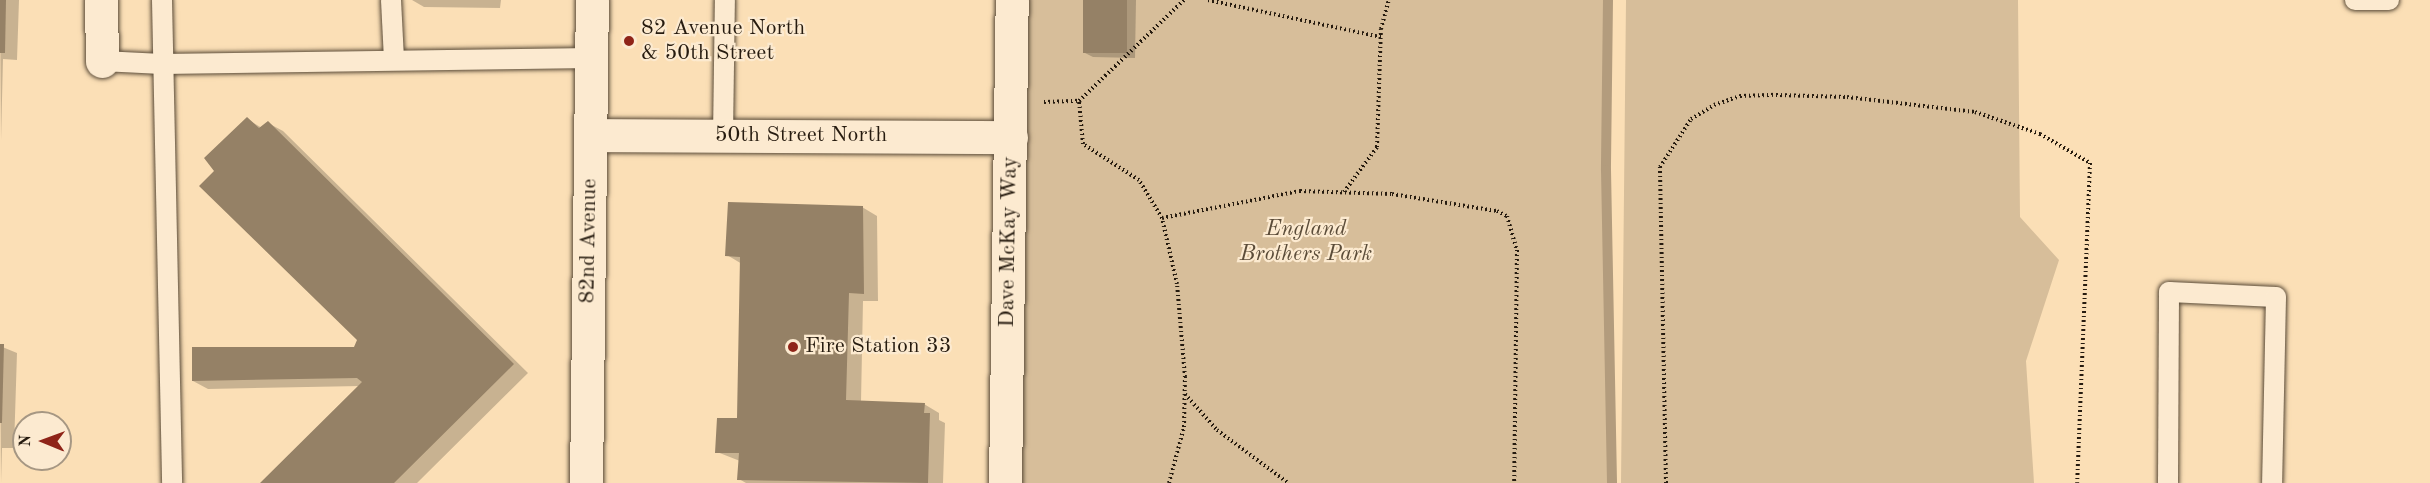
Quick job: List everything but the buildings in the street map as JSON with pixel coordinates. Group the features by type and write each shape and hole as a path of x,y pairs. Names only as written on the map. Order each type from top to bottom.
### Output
{"street":[{"path":"101,0 102,61"},
{"name":"82nd Avenue","path":"586,483 592,0"},
{"name":"Dave McKay Way","path":"1005,483 1012,0"},
{"name":"50th Street North","path":"591,135 1011,137"}],"lane":[{"path":"162,0 172,483"},
{"path":"391,0 394,59"},
{"path":"723,136 725,0"},
{"path":"2355,0 2389,0"},
{"path":"102,61 162,64 592,58"},
{"path":"2168,483 2169,292 2276,297 2272,483"}],"path":[{"path":"1035,102 1079,101 1184,0"},
{"path":"1208,0 1381,37"},
{"path":"1344,192 1377,147 1381,37 1389,0"},
{"path":"1666,483 1660,167 1691,119 1714,105 1740,96 1776,95 1847,97 1975,112 2040,134 2090,162 2077,483"},
{"path":"1079,101 1083,144 1139,180 1162,218 1176,284 1185,394 1184,427 1169,483"},
{"path":"1162,218 1300,191 1392,194 1497,211 1507,216 1517,250 1514,483"},
{"path":"1185,394 1217,430 1288,483"}],"green space":[{"name":"England Brothers Park","path":"1009,0 1609,0 1609,483 1009,483"},
{"path":"1626,0 2018,0 2020,217 2059,260 2026,361 2034,483 1621,483"}],"waterway":[{"path":"1608,0 1606,170 1612,483"}],"place":[{"name":"82 Avenue North & 50th Street","path":"629,41"},
{"name":"Fire Station 33","path":"793,347"}]}
